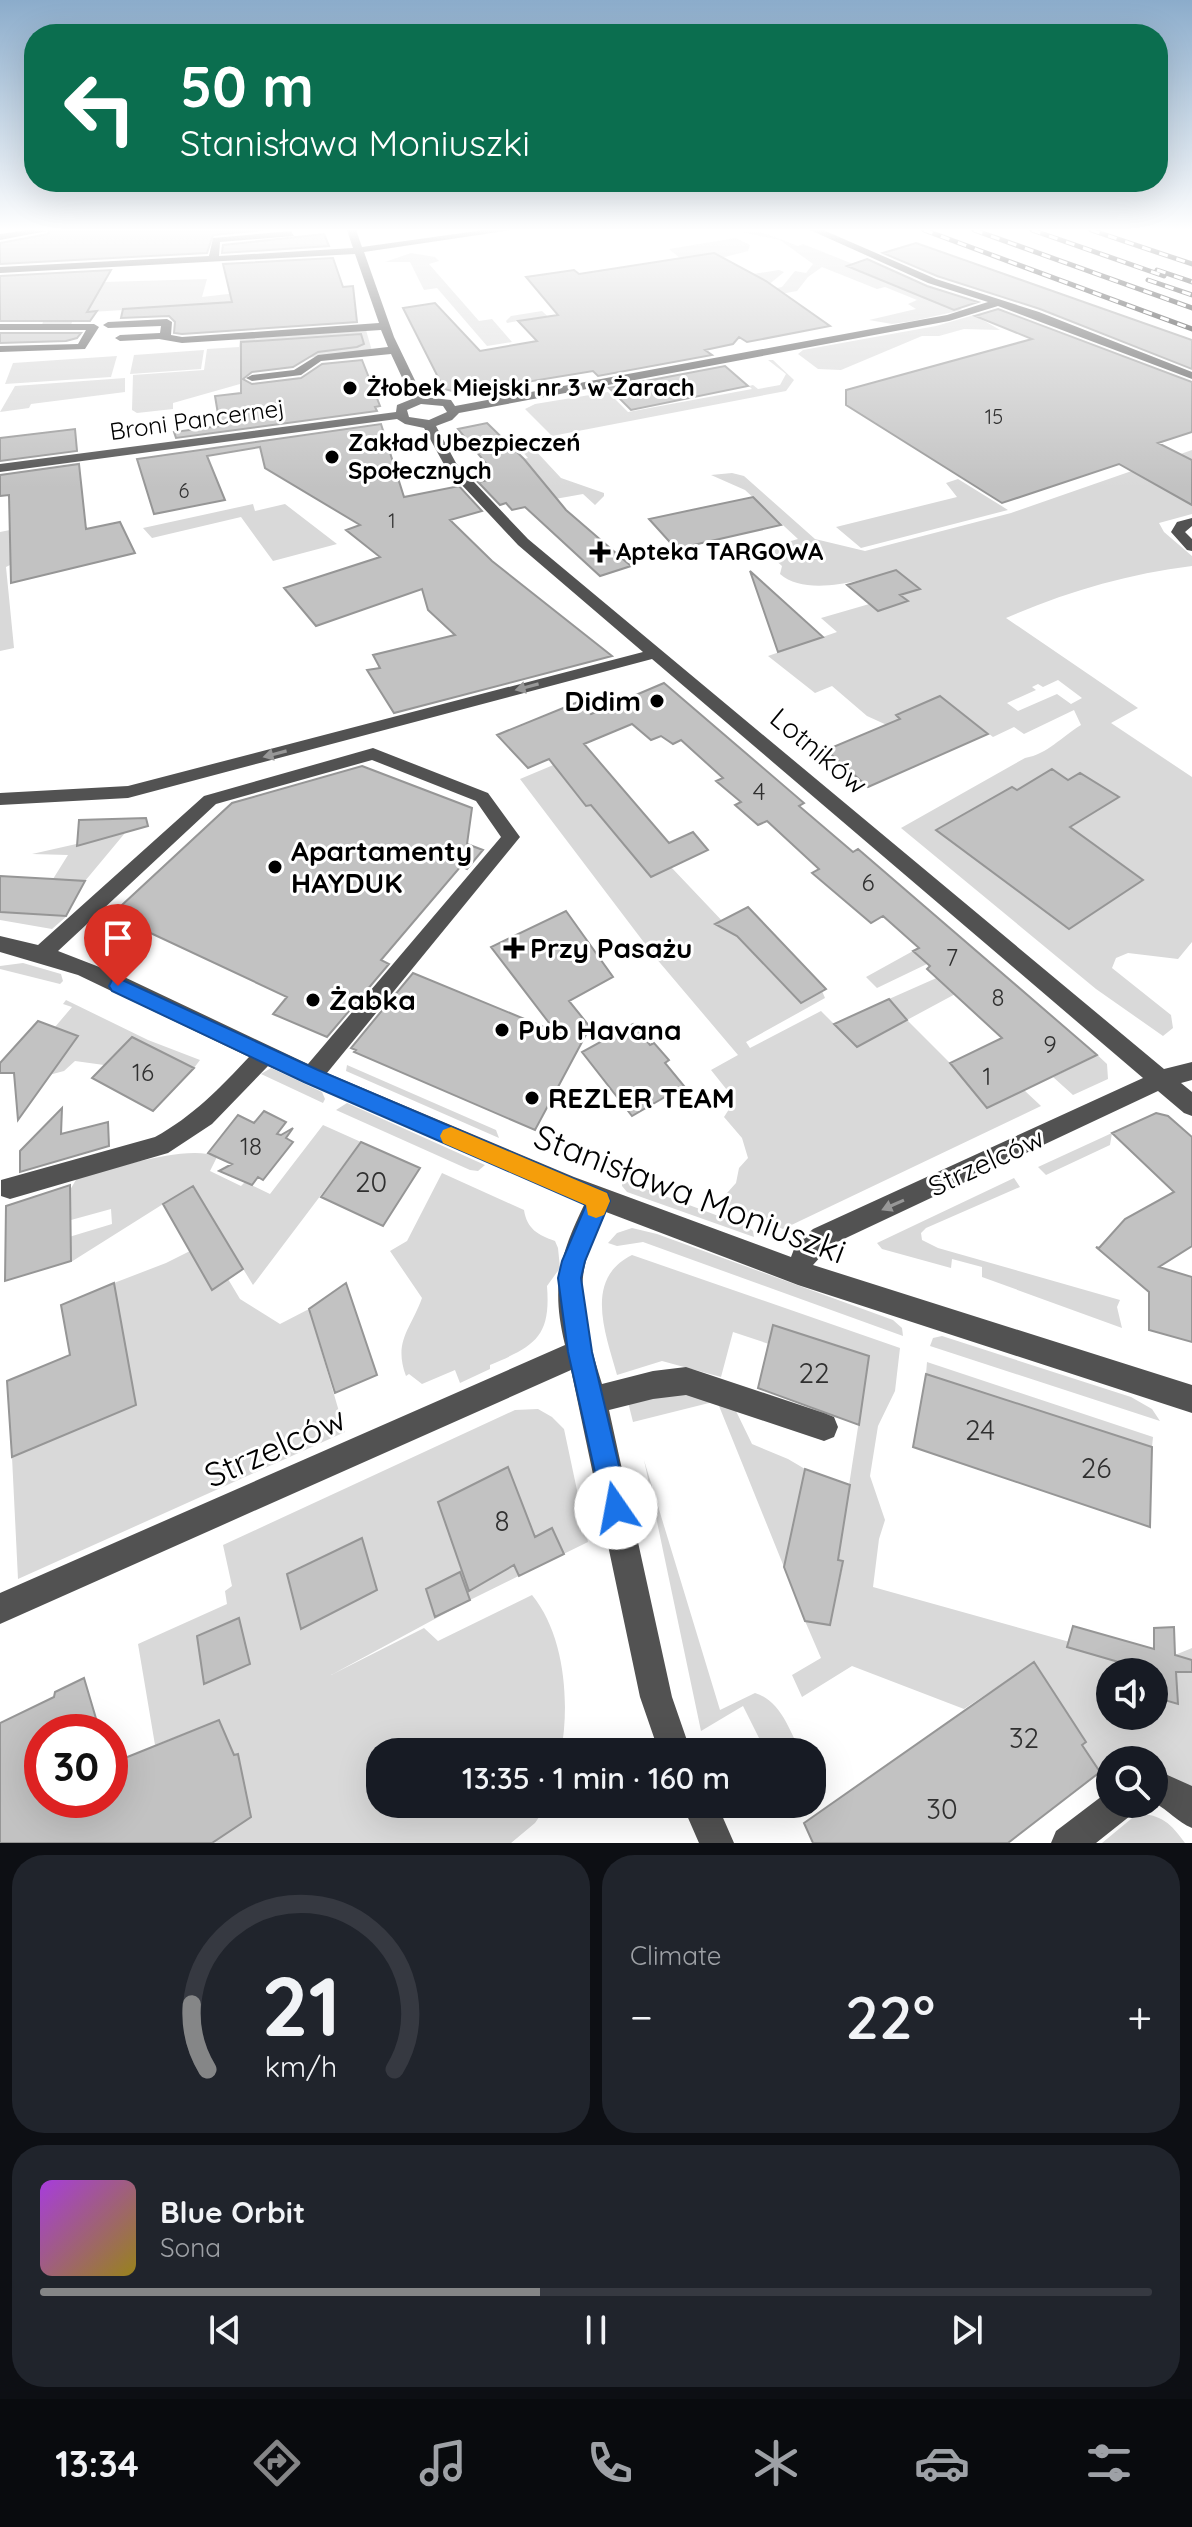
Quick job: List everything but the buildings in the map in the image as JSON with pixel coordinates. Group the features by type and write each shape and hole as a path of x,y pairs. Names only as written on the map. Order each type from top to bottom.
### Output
{"street":[{"path":"382,316 419,400"},
{"path":"453,410 444,420 428,424 407,421 400,415 401,408 419,400 441,401 453,410 507,406 955,316"},
{"path":"1040,316 1192,376"},
{"path":"108,325 167,322 165,337"},
{"path":"120,338 165,337 182,340 386,326"},
{"path":"0,327 94,327 81,347 0,349"},
{"path":"252,378 297,373 322,357 395,350"},
{"name":"Broni Pancernej","path":"0,468 400,415"},
{"name":"Lotników","path":"428,424 451,465 523,542 600,598 656,653 1192,1106"},
{"path":"1192,522 1182,525 1178,532 1192,547"},
{"path":"0,799 128,792 656,653"},
{"path":"360,732 373,754"},
{"path":"42,954 210,800 373,754 482,797 511,837 311,1076"},
{"name":"Stanisława Moniuszki","path":"0,944 84,969 311,1076 599,1201 798,1273 1062,1360 1192,1399"},
{"path":"10,1188 160,1146 176,1138 210,1114 265,1055"},
{"name":"Strzelców","path":"798,1273 805,1252 822,1237 1160,1080 1192,1071"},
{"path":"599,1201 573,1261 570,1278 580,1352 656,1697 670,1738"},
{"name":"Strzelców","path":"0,1609 580,1352"},
{"path":"593,1400 653,1385 686,1381 824,1427"},
{"path":"1168,1792 1183,1799 1192,1811"},
{"path":"705,1818 717,1843"},
{"path":"1068,1843 1100,1818"}],"shaded area":[{"path":"45,316 74,316 71,325 42,325"},
{"path":"461,316 475,316 479,321 492,319 512,342 487,346"},
{"path":"511,316 547,316 561,329 605,316 659,316 559,334 541,317 506,321"},
{"path":"886,316 935,316 892,324 869,320"},
{"path":"976,316 1000,330 964,329 939,336 922,336 841,370 818,369 798,354 803,350"},
{"path":"366,330 372,351 240,365 240,384 173,403 173,409 137,413 132,410 133,375 204,370 207,349 239,347 240,339"},
{"path":"204,350 201,369 130,374 134,355"},
{"path":"117,356 111,377 5,384 13,363"},
{"path":"768,360 773,360 794,380 786,391 552,436 525,409 535,404 608,392 628,412 752,389 749,386 753,385 758,389 780,385 786,374"},
{"path":"125,378 125,392 31,404 29,408 0,412 15,386"},
{"path":"534,449 561,478 604,493 604,496 595,505 583,494 555,499 524,459 528,458 521,450"},
{"path":"1192,450 1192,514 1159,523 1164,532 1192,556 1192,566 1097,585 1006,618 1138,708 1111,723 1192,777 1192,942 1178,959 1128,953 1116,958 1112,968 1171,1015 1173,1028 1163,1036 1096,989 901,828 1025,758 1041,753 1081,725 1074,710 1024,734 1014,727 993,737 940,696 897,715 902,720 889,726 867,716 832,686 815,693 768,656 837,632 821,618 890,598 899,604 907,601 900,595 919,588 896,570 821,586 792,581 780,574 782,566 763,549 798,539 745,490 711,475 732,473 744,476 815,539 865,551 1011,513","holes":["1058,680 1082,698 1071,704 1057,694 1018,711 1007,703 1036,690 1032,687 1038,684 1043,687"]},
{"path":"958,479 1008,510 861,548 836,527 957,497 946,483"},
{"path":"253,504 255,511 285,504 337,544 273,561 241,517 152,538 143,528"},
{"path":"10,530 10,565 6,567 14,648 0,651 0,532"},
{"path":"570,758 569,785 586,806 603,800 614,833 651,877 671,867 800,1003 822,991 825,998 746,1042 750,1048 821,1011 857,1047 906,1020 889,999 941,976 959,992 907,1020 950,1063 987,1107 1024,1090 1041,1106 783,1229 718,1203 736,1183 739,1168 748,1158 742,1138 724,1117 735,1100 711,1070 738,1055 655,957 520,779"},
{"path":"125,833 85,881 53,879 68,855 32,854"},
{"path":"0,912 67,916 52,929 0,920"},
{"path":"913,951 927,964 877,988 866,977"},
{"path":"23,963 61,974 63,981 60,984 0,969 0,966"},
{"path":"66,1000 148,1040 200,1060 194,1068 132,1037 104,1065 75,1061 64,1071 30,1080 32,1101 17,1106 15,1073 58,1029 55,1027 72,1007 63,1004"},
{"path":"1091,1049 1107,1064 1108,1079 1073,1095 1053,1077 1090,1059"},
{"path":"347,1065 496,1130 499,1138 346,1071"},
{"path":"271,1068 322,1092 323,1103 261,1074"},
{"path":"347,1103 485,1165 478,1171 470,1170 336,1110"},
{"path":"323,1125 361,1142 253,1285 200,1199 179,1194 71,1262 69,1237 112,1224 111,1209 71,1220 70,1190 77,1178 169,1155 204,1154 217,1157 210,1171 241,1186 245,1182 270,1194"},
{"path":"1112,1133 1110,1145 1046,1175 1038,1167"},
{"path":"442,1173 524,1210 534,1230 555,1241 560,1268 547,1286 548,1303 543,1328 529,1345 460,1383 455,1370 422,1384 409,1374 406,1376 401,1353 422,1298 390,1251 407,1241"},
{"path":"1014,1178 1020,1187 926,1228 921,1233 922,1240 938,1248 1120,1300 1117,1307 1122,1328 982,1277 982,1267 952,1259 951,1268 882,1249 877,1243"},
{"path":"622,1180 748,1227 754,1237 627,1192"},
{"path":"632,1228 657,1234 893,1320 902,1328 903,1336 643,1242 617,1246 608,1243 617,1233"},
{"path":"190,1251 228,1279 240,1299 280,1324 309,1309 345,1432 18,1579 12,1457 135,1405 114,1283"},
{"path":"632,1255 900,1348 895,1391 878,1426 870,1476 885,1520 879,1539 873,1587 1102,1651 1106,1658 1096,1658 1096,1730 1168,1730 1168,1701 1177,1704 1175,1655 1192,1648 1192,1790 1168,1777 1168,1746 1096,1746 1096,1766 1082,1745 1086,1742 1046,1680 1026,1668 964,1709 852,1666 802,1697 792,1675 821,1658 805,1621 830,1624 843,1565 837,1563 869,1356 774,1325 769,1344 733,1332 721,1377 662,1361 617,1375 602,1309 607,1278 617,1265"},
{"path":"942,1336 1131,1397 1152,1409 1160,1421 930,1346 933,1338"},
{"path":"927,1362 1153,1437 1152,1447 926,1374"},
{"path":"671,1388 699,1393 717,1401 633,1422 627,1398"},
{"path":"717,1401 735,1409 752,1444 805,1469 784,1567"},
{"path":"538,1409 552,1417 564,1429 588,1542 470,1600 331,1675 424,1628 438,1641 532,1595 543,1611 558,1649 564,1691 563,1738 366,1738 366,1818 538,1818 535,1823 511,1843 212,1843 234,1755 219,1720 155,1745 138,1644 227,1604 225,1591 232,1586 223,1545 515,1410","holes":["239,1618 250,1663 205,1684 197,1636"]},
{"path":"644,1460 720,1710 755,1693 778,1709 794,1738 759,1738 743,1706 701,1731"},
{"path":"1132,1818 1158,1818 1175,1830 1185,1843 1102,1843"}],"railway":[{"path":"1157,316 1192,329"}],"slow traffic":[{"path":"451,1136 599,1201 596,1208"}],"place":[{"name":"Żłobek Miejski nr 3 w Żarach","path":"350,388"},
{"name":"Zakład Ubezpieczeń Społecznych","path":"332,457"},
{"name":"Apteka TARGOWA","path":"600,552"},
{"name":"Didim","path":"657,701"},
{"name":"Apartamenty HAYDUK","path":"275,867"},
{"name":"Przy Pasażu","path":"514,948"},
{"name":"Żabka","path":"313,1000"},
{"name":"Pub Havana","path":"502,1030"},
{"name":"REZLER TEAM","path":"532,1098"}],"route":[{"path":"118,986 311,1076 599,1201 573,1261 570,1278 580,1352 616,1508"}]}
